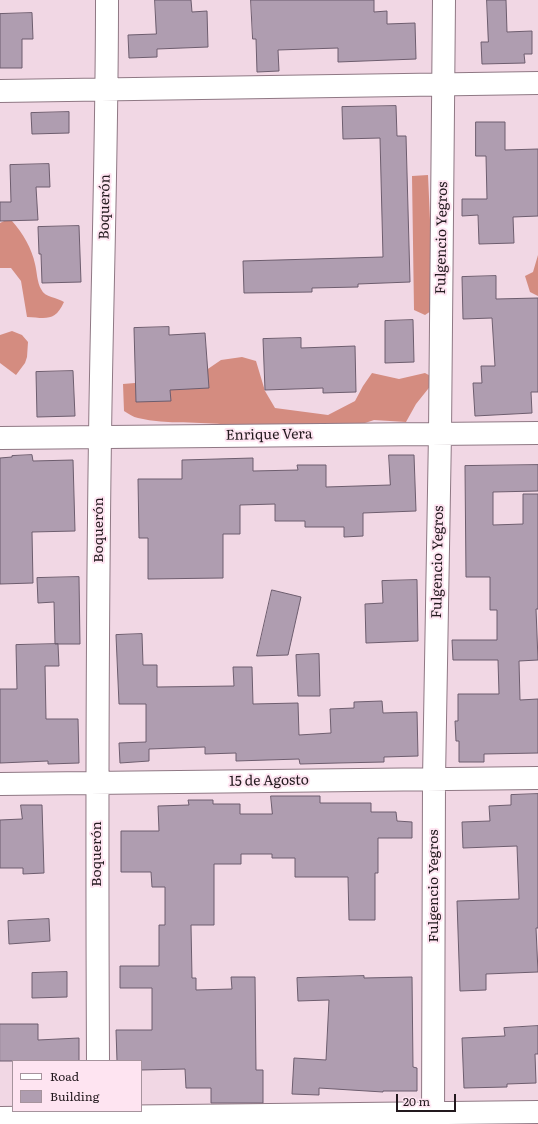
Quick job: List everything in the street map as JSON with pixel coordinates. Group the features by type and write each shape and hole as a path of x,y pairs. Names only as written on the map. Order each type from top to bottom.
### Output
{"street":[{"name":"Boquerón","path":"98,1060 97,783 100,437 107,89 107,0"},
{"name":"Fulgencio Yegros","path":"433,1119 434,779 440,433 444,0"},
{"path":"0,91 538,83"},
{"name":"Enrique Vera","path":"0,438 538,433"},
{"name":"15 de Agosto","path":"0,784 538,778"},
{"path":"0,1118 98,1117 433,1119 538,1112"}],"shaded area":[{"path":"428,175 434,309 425,315 414,310 412,176"},
{"path":"4,221 12,221 26,241 34,258 39,283 43,292 48,296 64,302 61,308 53,316 45,318 27,317 21,281 11,268 0,268 0,223"},
{"path":"538,255 538,296 530,292 525,276 533,272"},
{"path":"12,331 22,335 28,342 25,363 16,375 0,363 0,335"},
{"path":"242,357 256,361 265,391 275,408 328,415 355,401 372,373 399,379 425,373 436,379 416,404 406,422 374,420 341,431 149,420 136,418 124,411 123,384 182,379 202,373 221,360"}],"building":[{"path":"155,0 191,0 192,12 207,11 208,47 157,49 157,57 129,58 128,35 156,34"},
{"path":"251,0 374,0 374,12 387,11 387,24 415,23 416,59 338,62 338,48 278,50 279,71 257,72 256,39 253,39"},
{"path":"487,0 506,0 507,32 532,31 532,54 524,54 525,63 482,64 481,42 488,42"},
{"path":"32,13 33,39 22,39 22,68 0,68 0,14"},
{"path":"396,106 397,136 406,136 410,282 358,284 358,287 312,288 312,292 244,293 243,261 383,257 380,138 343,139 342,107"},
{"path":"69,112 69,133 32,134 31,113"},
{"path":"476,122 505,122 505,150 538,149 538,216 513,217 514,243 479,244 478,215 462,216 462,199 487,199 486,156 476,156"},
{"path":"49,164 50,187 36,187 38,220 0,221 0,202 11,202 10,165"},
{"path":"79,226 81,282 42,283 38,227"},
{"path":"496,276 496,299 538,298 538,392 531,392 532,413 475,416 473,383 482,383 481,366 495,366 492,318 463,319 462,277"},
{"path":"413,320 414,362 385,363 385,321"},
{"path":"169,327 169,335 205,333 209,388 170,390 171,401 136,402 134,328"},
{"path":"301,338 301,348 355,346 356,392 323,393 323,388 265,390 263,339"},
{"path":"73,371 75,416 37,417 36,372"},
{"path":"32,455 33,461 73,460 75,531 32,532 33,583 0,584 0,458"},
{"path":"389,455 414,455 416,511 363,513 363,536 344,537 344,527 305,527 305,521 275,521 275,504 240,505 240,534 223,534 223,578 148,579 148,538 139,538 138,479 182,479 182,460 253,458 253,471 298,470 297,465 326,465 326,487 390,485"},
{"path":"538,465 538,491 493,492 493,525 523,524 523,494 538,494 538,609 536,609 538,660 519,661 520,700 538,699 538,753 484,754 484,762 459,762 459,741 456,741 455,721 458,721 458,694 499,694 498,660 453,660 452,640 497,640 497,610 490,610 490,577 466,577 465,466"},
{"path":"79,577 80,644 55,644 54,602 38,603 37,578"},
{"path":"417,580 418,641 366,643 365,604 383,603 382,581"},
{"path":"272,590 301,597 288,655 257,656"},
{"path":"142,634 143,665 157,665 157,687 234,686 233,667 252,667 253,704 298,703 299,735 331,733 330,709 354,708 354,702 382,701 383,713 417,712 418,756 384,757 384,762 300,764 299,759 236,761 236,753 205,754 205,747 149,749 149,761 120,763 119,743 146,742 146,704 119,704 116,635"},
{"path":"58,644 59,666 45,666 46,719 78,719 79,763 48,764 48,761 0,763 0,689 17,689 16,645"},
{"path":"319,654 320,696 298,696 296,655"},
{"path":"538,794 538,928 536,928 538,972 486,974 486,990 460,991 457,901 519,899 517,846 463,848 462,822 490,821 489,806 511,805 511,795"},
{"path":"271,796 320,796 320,803 371,803 371,812 396,812 397,821 412,822 412,838 378,838 378,873 375,873 375,920 349,920 348,877 295,877 295,858 272,858 272,854 241,854 241,864 214,864 214,925 191,925 192,978 196,978 196,990 232,989 231,977 255,977 256,1070 263,1070 263,1103 211,1103 211,1088 186,1088 185,1069 142,1070 142,1060 117,1060 116,1030 152,1030 152,988 120,988 120,966 159,966 159,925 165,925 165,887 152,887 151,872 121,872 121,831 159,831 158,806 189,805 188,800 213,800 213,804 240,804 240,814 272,814"},
{"path":"21,805 42,805 44,873 23,874 23,868 0,868 0,820 22,819"},
{"path":"49,919 50,941 9,944 8,921"},
{"path":"67,972 67,997 32,998 32,973"},
{"path":"364,976 364,978 412,977 413,1067 417,1068 417,1091 383,1092 319,1088 319,1095 292,1094 294,1058 326,1060 329,1000 298,1001 297,978"},
{"path":"0,1024 38,1024 38,1040 79,1038 79,1060 0,1061"},
{"path":"538,1026 538,1054 535,1054 536,1083 507,1084 507,1087 464,1088 462,1038 505,1036 504,1028"}]}
